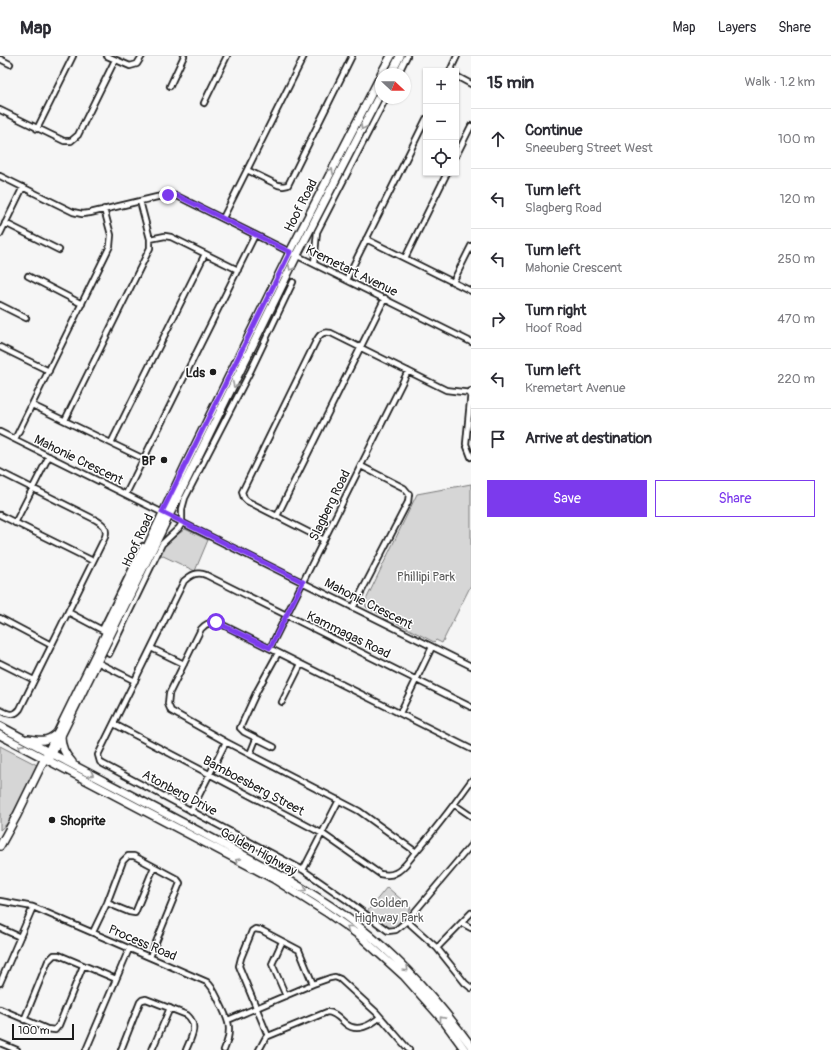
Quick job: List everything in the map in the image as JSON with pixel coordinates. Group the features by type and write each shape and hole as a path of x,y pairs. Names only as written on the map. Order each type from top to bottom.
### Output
{"main road":[{"name":"Hoof Road","path":"384,68 391,56"},
{"path":"394,68 400,56"},
{"name":"Hoof Road","path":"166,514 290,252 375,86"},
{"name":"Hoof Road","path":"0,846 17,815 28,799 96,661 107,632 375,104"},
{"name":"Golden Highway","path":"0,726 22,738 48,757 77,766 272,870 340,913 375,940 410,973 442,1009 471,1046"},
{"name":"Golden Highway","path":"0,735 48,757 274,880 344,924 377,951 408,981 443,1020 465,1050"},
{"path":"22,738 45,740 59,735 64,753 77,766"}],"street":[{"path":"37,128 73,56"},
{"path":"107,56 128,66 137,64 142,56"},
{"path":"170,86 184,56"},
{"path":"204,103 227,56"},
{"path":"223,218 304,56"},
{"path":"247,170 278,185 288,185 352,56"},
{"path":"401,68 407,56"},
{"path":"451,68 457,56"},
{"path":"0,59 10,64"},
{"path":"0,110 64,141 71,142 76,138 115,60"},
{"path":"459,78 471,84"},
{"path":"314,264 317,232 383,104"},
{"path":"346,280 423,125"},
{"path":"459,150 471,126"},
{"name":"Kremetart Avenue","path":"0,176 78,214 86,214 157,197 174,195 385,298 471,342"},
{"path":"405,258 446,176"},
{"path":"0,234 23,187"},
{"path":"65,420 147,255 150,246 150,239 140,201"},
{"path":"16,439 112,242 104,210"},
{"path":"5,223 59,250"},
{"path":"126,494 255,234"},
{"path":"150,239 165,236 171,237 238,270"},
{"path":"366,239 471,291"},
{"path":"453,282 471,246"},
{"path":"111,443 205,254"},
{"path":"28,276 82,304"},
{"path":"109,654 162,544 182,523 182,509 185,498 293,282"},
{"path":"277,516 385,298"},
{"path":"0,305 26,318"},
{"path":"324,540 247,501 242,494 242,490 314,343 323,332 331,333 361,347 446,390 471,392 466,444 471,458"},
{"path":"0,347 49,371"},
{"name":"Slagberg Road","path":"270,648 408,371"},
{"path":"32,405 144,459"},
{"name":"Mahonie Crescent","path":"0,432 471,666"},
{"path":"15,523 49,456"},
{"path":"353,608 408,502 409,494 404,488 361,466"},
{"path":"0,472 96,520 105,527 106,534 20,709 15,713 10,714 0,710"},
{"path":"0,515 93,562"},
{"path":"68,612 107,632 143,546"},
{"name":"Kammagas Road","path":"151,648 184,581 195,573 199,573 471,707"},
{"path":"0,618 51,645"},
{"path":"471,749 270,648 221,624 212,622 201,629 168,697 168,706 173,713 339,800 374,821 416,852 455,805 471,781"},
{"path":"400,713 432,647"},
{"path":"114,724 151,648 184,664"},
{"path":"274,747 242,731 240,726 278,653"},
{"path":"96,661 135,681"},
{"path":"0,662 34,680"},
{"path":"282,702 301,664"},
{"name":"Atonberg Drive","path":"114,724 99,753 99,760 103,764 303,870 348,901 385,930 396,930 407,921"},
{"name":"Bamboesberg Street","path":"114,724 323,834 380,874 388,875 397,873 416,852"},
{"path":"250,754 256,739"},
{"path":"191,811 226,742"},
{"path":"303,870 323,834 339,800"},
{"path":"455,805 471,816"},
{"path":"471,845 407,921 437,948 465,983 471,988"},
{"path":"93,932 107,903 123,861 128,856 134,856 177,879 180,883 150,957"},
{"path":"107,903 135,913 154,867"},
{"name":"Process Road","path":"0,901 33,907 207,982 212,987 228,1020 229,1037 224,1050"},
{"path":"0,983 33,907"},
{"path":"437,948 471,913"},
{"path":"462,923 471,928"},
{"path":"0,928 20,937"},
{"path":"268,1036 258,1008 240,968 241,958 253,930 261,930 299,950 313,984"},
{"path":"282,942 272,964 286,996"},
{"path":"86,1050 129,949"},
{"path":"24,1020 51,957 57,955 116,979"},
{"path":"0,1009 50,1030 56,1029 63,1017 83,966"},
{"path":"228,1020 313,984 330,978 338,978 380,1017 409,1050"},
{"path":"121,1050 142,1000 149,999 187,1015 193,1023 194,1030 186,1050"},
{"path":"152,1050 170,1008"},
{"path":"259,1050 264,1038 327,1012 332,1013 346,1024 353,1027 369,1026 380,1017"},
{"path":"0,1043 17,1050"}],"green space":[{"name":"Phillipi Park","path":"471,484 471,585 442,643 436,640 434,642 366,607 365,602 417,494"},
{"path":"185,529 208,540 195,571 161,555 163,546"},
{"path":"0,746 37,765 9,822 0,830"},
{"name":"Golden Highway Park","path":"387,887 411,908 395,927 391,928 381,925 366,913"}],"place":[{"name":"Lds","path":"213,372"},
{"name":"BP","path":"164,460"},
{"name":"Shoprite","path":"52,820"}],"route":[{"path":"168,195 178,196 290,252 162,512 303,582 270,648 216,622"}]}
